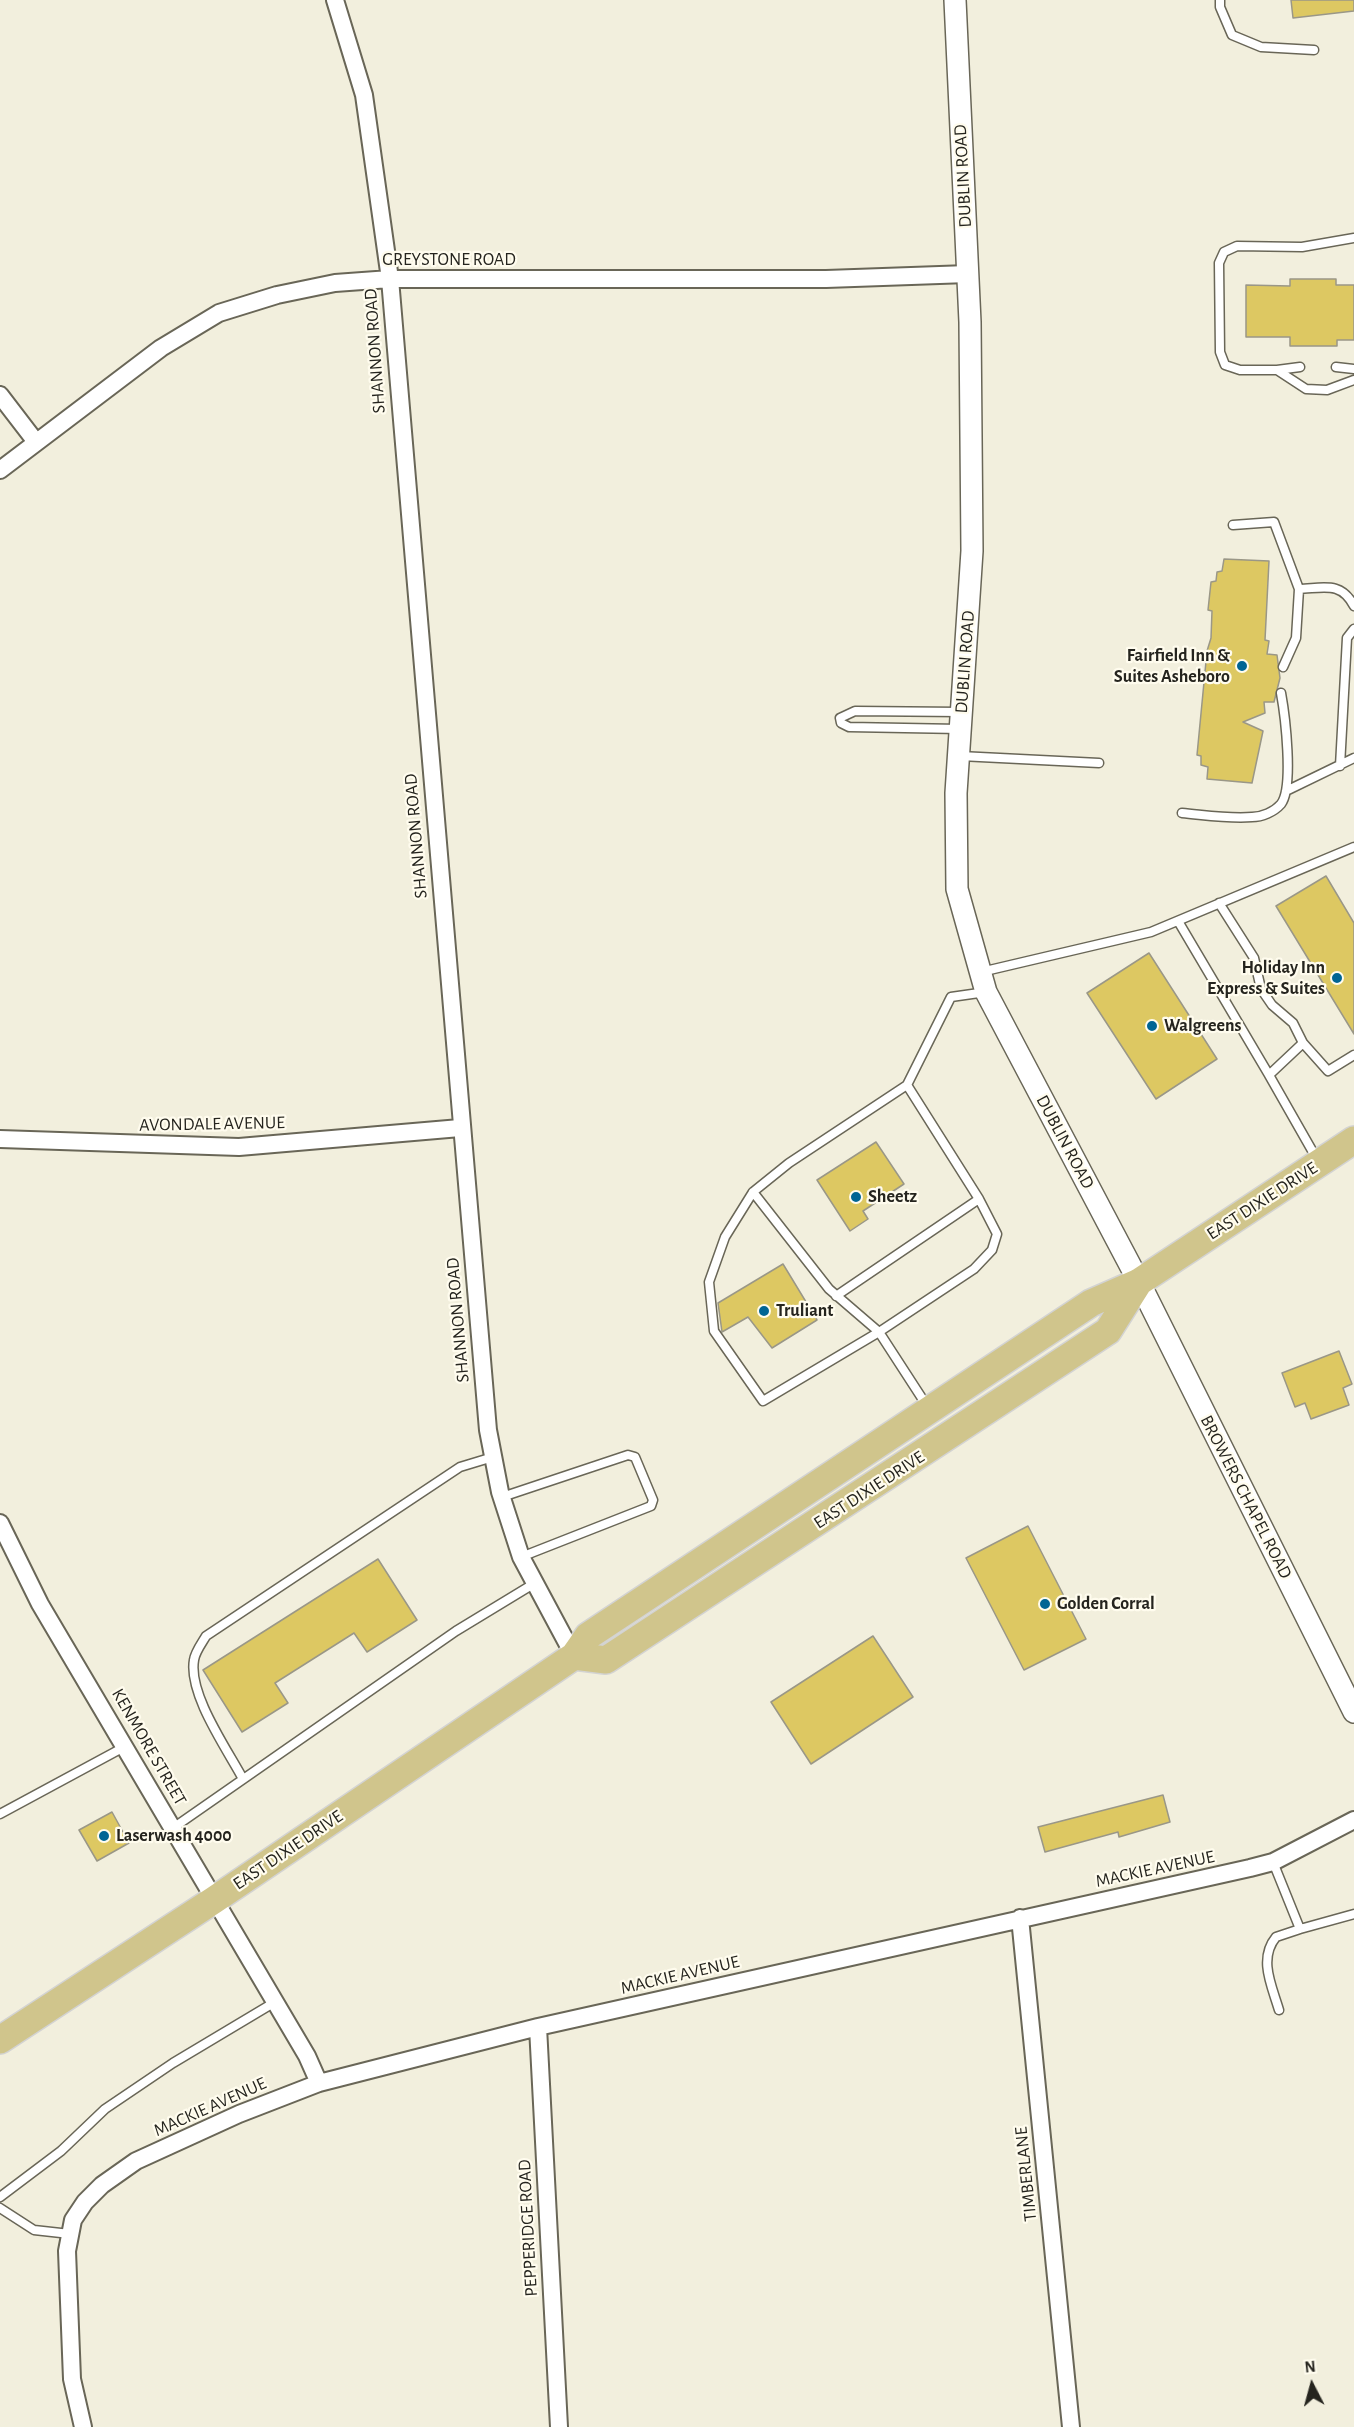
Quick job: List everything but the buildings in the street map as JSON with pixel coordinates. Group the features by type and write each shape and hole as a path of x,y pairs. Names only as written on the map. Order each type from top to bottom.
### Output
{"main road":[{"name":"EAST DIXIE DRIVE","path":"0,2040 574,1656 588,1636 928,1409 1091,1303 1139,1282 1354,1140"},
{"name":"EAST DIXIE DRIVE","path":"574,1656 606,1660 1003,1402 1108,1331 1139,1282"}],"street":[{"name":"SHANNON ROAD","path":"335,0 364,95 390,279 460,1128 480,1352 493,1457 502,1497 521,1557 574,1656"},
{"name":"DUBLIN ROAD","path":"955,0 968,274 972,551 956,793 957,889 983,982 1139,1282"},
{"name":"GREYSTONE ROAD","path":"0,470 160,348 219,313 277,295 335,283 390,279 826,279 968,274"},
{"path":"0,395 36,442"},
{"name":"AVONDALE AVENUE","path":"0,1139 238,1147 460,1128"},
{"name":"BROWERS CHAPEL ROAD","path":"1139,1282 1354,1712"},
{"name":"KENMORE STREET","path":"0,1523 40,1604 126,1746 307,2056 319,2083"},
{"name":"MACKIE AVENUE","path":"83,2427 72,2379 67,2251 70,2234 73,2220 86,2202 102,2185 136,2161 239,2114 319,2083 538,2027 1273,1862 1354,1820"},
{"name":"TIMBERLANE","path":"1020,1918 1071,2427"},
{"name":"PEPPERIDGE ROAD","path":"538,2027 559,2427"}],"lane":[{"path":"1220,0 1220,7 1232,35 1261,47 1314,51"},
{"path":"1300,367 1240,370 1225,365 1220,352 1219,263 1224,252 1237,246 1302,247 1354,238"},
{"path":"1336,367 1354,369"},
{"path":"1276,370 1306,389 1327,390 1354,380"},
{"path":"1233,525 1274,522 1299,589 1296,638 1283,667"},
{"path":"1299,589 1340,588 1348,595 1354,606"},
{"path":"1340,766 1347,638 1354,629"},
{"path":"1182,813 1253,818 1271,812 1281,803 1286,791 1287,724 1281,693"},
{"path":"855,711 961,720 849,727 841,723 840,718 855,711"},
{"path":"959,756 1099,763"},
{"path":"1286,791 1354,759"},
{"path":"907,1085 979,1199 997,1234 992,1250 974,1269 879,1332 763,1401 714,1331 709,1282 725,1237 753,1192 789,1163 907,1085 951,997 983,982 1151,932 1354,847"},
{"path":"1220,903 1254,958 1261,989 1272,1005 1293,1023 1303,1043 1328,1071 1354,1055"},
{"path":"1178,921 1319,1163"},
{"path":"1269,1075 1303,1043"},
{"path":"753,1192 836,1296 879,1332 928,1409"},
{"path":"836,1296 979,1199"},
{"path":"502,1497 628,1455 634,1457 653,1500 651,1506 521,1557"},
{"path":"243,1779 205,1711 193,1674 194,1658 206,1636 460,1467 493,1457"},
{"path":"173,1828 456,1631 535,1583"},
{"path":"0,1814 126,1746"},
{"path":"1273,1862 1300,1929"},
{"path":"1279,2010 1266,1964 1267,1953 1276,1937 1354,1914"},
{"path":"0,2197 61,2151 105,2109 173,2063 275,2002"},
{"path":"0,2208 34,2230 70,2234"}],"place":[{"name":"Fairfield Inn & Suites Asheboro","path":"1242,666"},
{"name":"Holiday Inn Express & Suites","path":"1337,978"},
{"name":"Walgreens","path":"1152,1026"},
{"name":"Sheetz","path":"856,1197"},
{"name":"Truliant","path":"764,1311"},
{"name":"Golden Corral","path":"1045,1604"},
{"name":"Laserwash 4000","path":"104,1836"}]}
